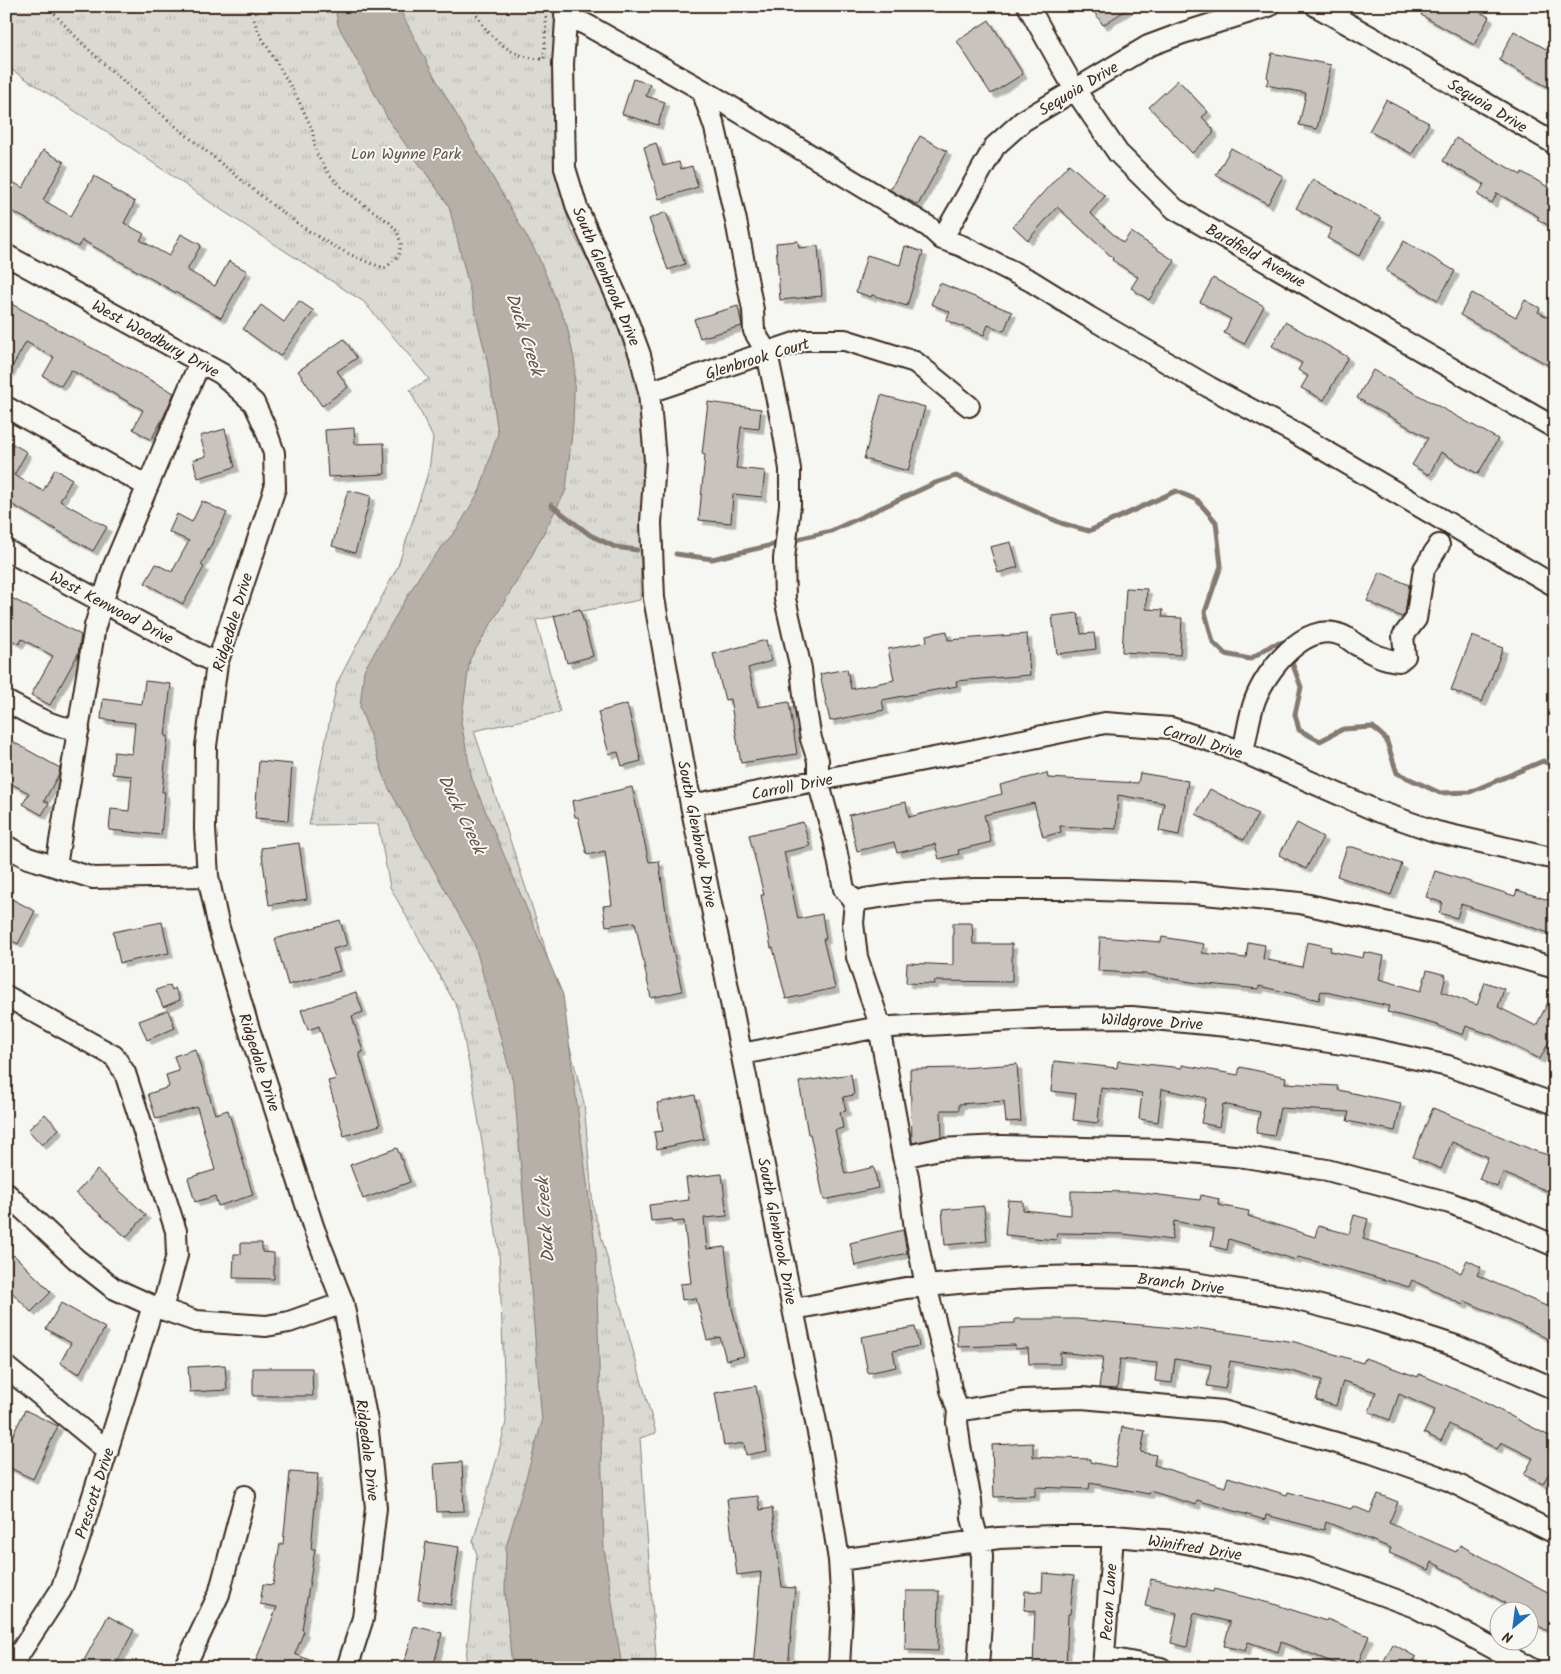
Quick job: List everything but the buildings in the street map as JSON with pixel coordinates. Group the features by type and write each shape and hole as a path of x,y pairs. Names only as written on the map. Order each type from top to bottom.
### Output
{"street":[{"name":"Bardfield Avenue","path":"1028,6 1075,90 1118,153 1175,209 1555,428"},
{"name":"Sequoia Drive","path":"942,239 995,146 1023,121 1148,46 1269,6"},
{"name":"Sequoia Drive","path":"1316,6 1555,144"},
{"path":"566,11 585,24 702,90 929,227 942,239 962,246 1031,282 1210,387 1296,433 1555,586"},
{"name":"South Glenbrook Drive","path":"566,11 563,64 565,168 577,208 626,317 640,355 649,392 655,460 651,523 654,598 691,805 821,1446 839,1560 842,1610 839,1668"},
{"path":"702,90 715,128 736,221 753,310 754,331 767,353 790,469 790,505 784,553 786,599 801,669 804,704 811,739 818,760 818,781 834,839 844,889 855,902 853,924 857,957 876,1016 926,1286 947,1366 951,1390 958,1411 957,1422 960,1446 982,1555 978,1668"},
{"name":"West Woodbury Drive","path":"6,254 222,374 254,403 274,453"},
{"name":"Glenbrook Court","path":"649,392 804,340 845,340 915,362 969,406"},
{"path":"56,866 95,626 113,568 200,362"},
{"path":"6,407 147,486"},
{"name":"Ridgedale Drive","path":"274,453 275,488 217,664 206,746 205,829 208,876 218,928 314,1228 343,1303 367,1421 376,1508 363,1618 347,1668"},
{"path":"1243,752 1254,702 1267,675 1297,644 1315,634 1329,631 1342,635 1375,655 1389,660 1400,661 1405,656 1403,636 1416,619 1424,569 1439,544"},
{"name":"West Kenwood Drive","path":"6,550 217,664"},
{"path":"6,701 43,721 64,729 79,729"},
{"name":"Carroll Drive","path":"691,805 1105,723 1171,728 1243,752 1377,811 1437,832 1555,859"},
{"path":"6,846 28,858 93,878 208,876"},
{"path":"855,902 907,893 974,889 1067,889 1193,893 1280,901 1300,903 1438,934 1555,968"},
{"name":"Prescott Drive","path":"6,996 114,1056 125,1073 176,1231 177,1255 60,1590 10,1668"},
{"name":"Wildgrove Drive","path":"742,1054 878,1028 1069,1018 1132,1017 1227,1026 1368,1048 1448,1066 1555,1104"},
{"path":"903,1157 939,1149 1001,1146 1168,1150 1245,1156 1327,1170 1442,1201 1496,1220 1555,1246"},
{"path":"6,1193 76,1259 114,1288 158,1308 196,1321 266,1326 289,1322 343,1303"},
{"name":"Branch Drive","path":"794,1309 906,1288 1043,1277 1136,1277 1187,1282 1286,1298 1375,1320 1456,1346 1555,1389"},
{"path":"6,1367 108,1451"},
{"path":"958,1411 1023,1400 1082,1398 1114,1400 1151,1406 1223,1411 1356,1448 1448,1480 1555,1533"},
{"path":"184,1668 219,1594 245,1496"},
{"name":"Winifred Drive","path":"839,1560 999,1538 1113,1536 1175,1541 1306,1568 1415,1607 1530,1668"},
{"name":"Pecan Lane","path":"1103,1662 1113,1536"},
{"path":"1103,1662 1161,1668"}],"path":[{"path":"48,6 88,48 159,114 250,187 303,226 346,253 365,262 385,268 399,255 401,244 397,231 389,222 346,192 329,174 316,153 312,129 297,97 258,31 249,6"},
{"path":"473,6 484,28 498,42 515,53 532,59 544,60 547,6"}],"green space":[{"name":"Lon Wynne Park","path":"6,6 555,6 552,81 554,167 570,227 602,288 644,394 640,600 536,620 560,712 474,731 542,937 584,1103 593,1207 656,1433 640,1438 656,1657 654,1668 465,1668 477,1555 473,1542 506,1422 499,1252 473,1085 458,1009 390,887 378,824 309,825 337,683 398,566 429,470 433,438 410,390 429,379 364,302 223,211 127,145 6,66"}],"water":[{"name":"Duck Creek","path":"335,6 398,6 433,74 538,256 567,326 575,364 573,423 566,490 530,559 470,659 461,722 472,779 563,995 596,1253 604,1549 622,1668 512,1668 505,1590 506,1547 542,1422 514,1086 474,942 388,787 360,707 364,670 423,570 457,529 480,490 498,433 487,360 449,206 389,121 338,25"}],"waterway":[{"path":"790,541 831,531 935,483 956,476 1061,523 1089,531 1176,491 1197,500 1216,522 1221,566 1205,612 1213,642 1225,654 1250,659 1272,645 1284,642 1286,646"},
{"path":"551,505 590,535 615,547 637,550"},
{"path":"676,554 712,559 781,543"},
{"path":"1290,657 1301,687 1295,714 1299,730 1320,741 1343,729 1373,727 1386,739 1397,773 1440,793 1470,792 1543,761 1555,767"}]}
